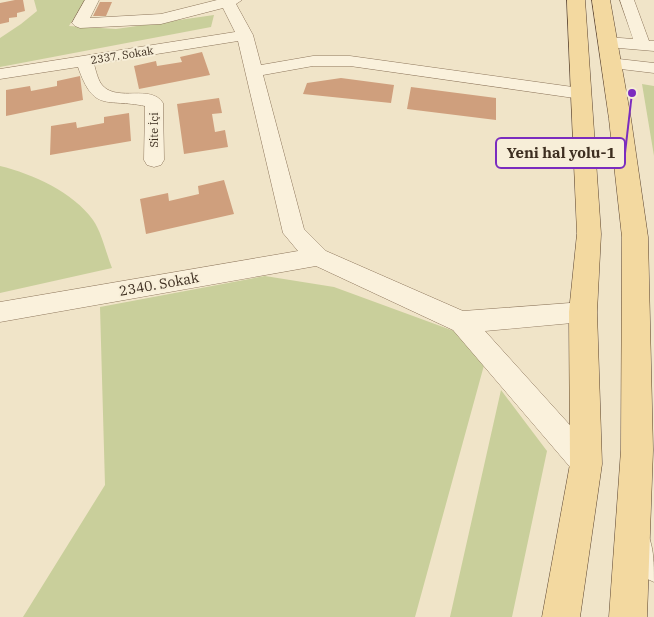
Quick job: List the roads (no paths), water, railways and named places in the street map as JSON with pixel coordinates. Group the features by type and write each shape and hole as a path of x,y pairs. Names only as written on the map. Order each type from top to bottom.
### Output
{"main road":[{"path":"561,617 586,464 583,312 589,234 576,0"},
{"path":"601,0 620,120 635,237 645,347 637,450 628,617"}],"street":[{"path":"92,0 80,22 101,23 161,19 230,1 244,35 254,71 294,232 318,257 462,322 586,464"},
{"path":"608,52 648,45 627,0"},
{"name":"2337. Sokak","path":"0,74 244,35"},
{"path":"608,52 654,68"},
{"name":"Site İçi","path":"84,61 97,90 111,98 147,99 154,103 154,160"},
{"path":"254,71 313,62 350,61 581,93"},
{"name":"2340. Sokak","path":"0,312 318,257"},
{"path":"462,322 583,312"},
{"path":"633,534 654,566"}],"place":[{"name":"Yeni hal yolu-1","path":"632,93"}]}
